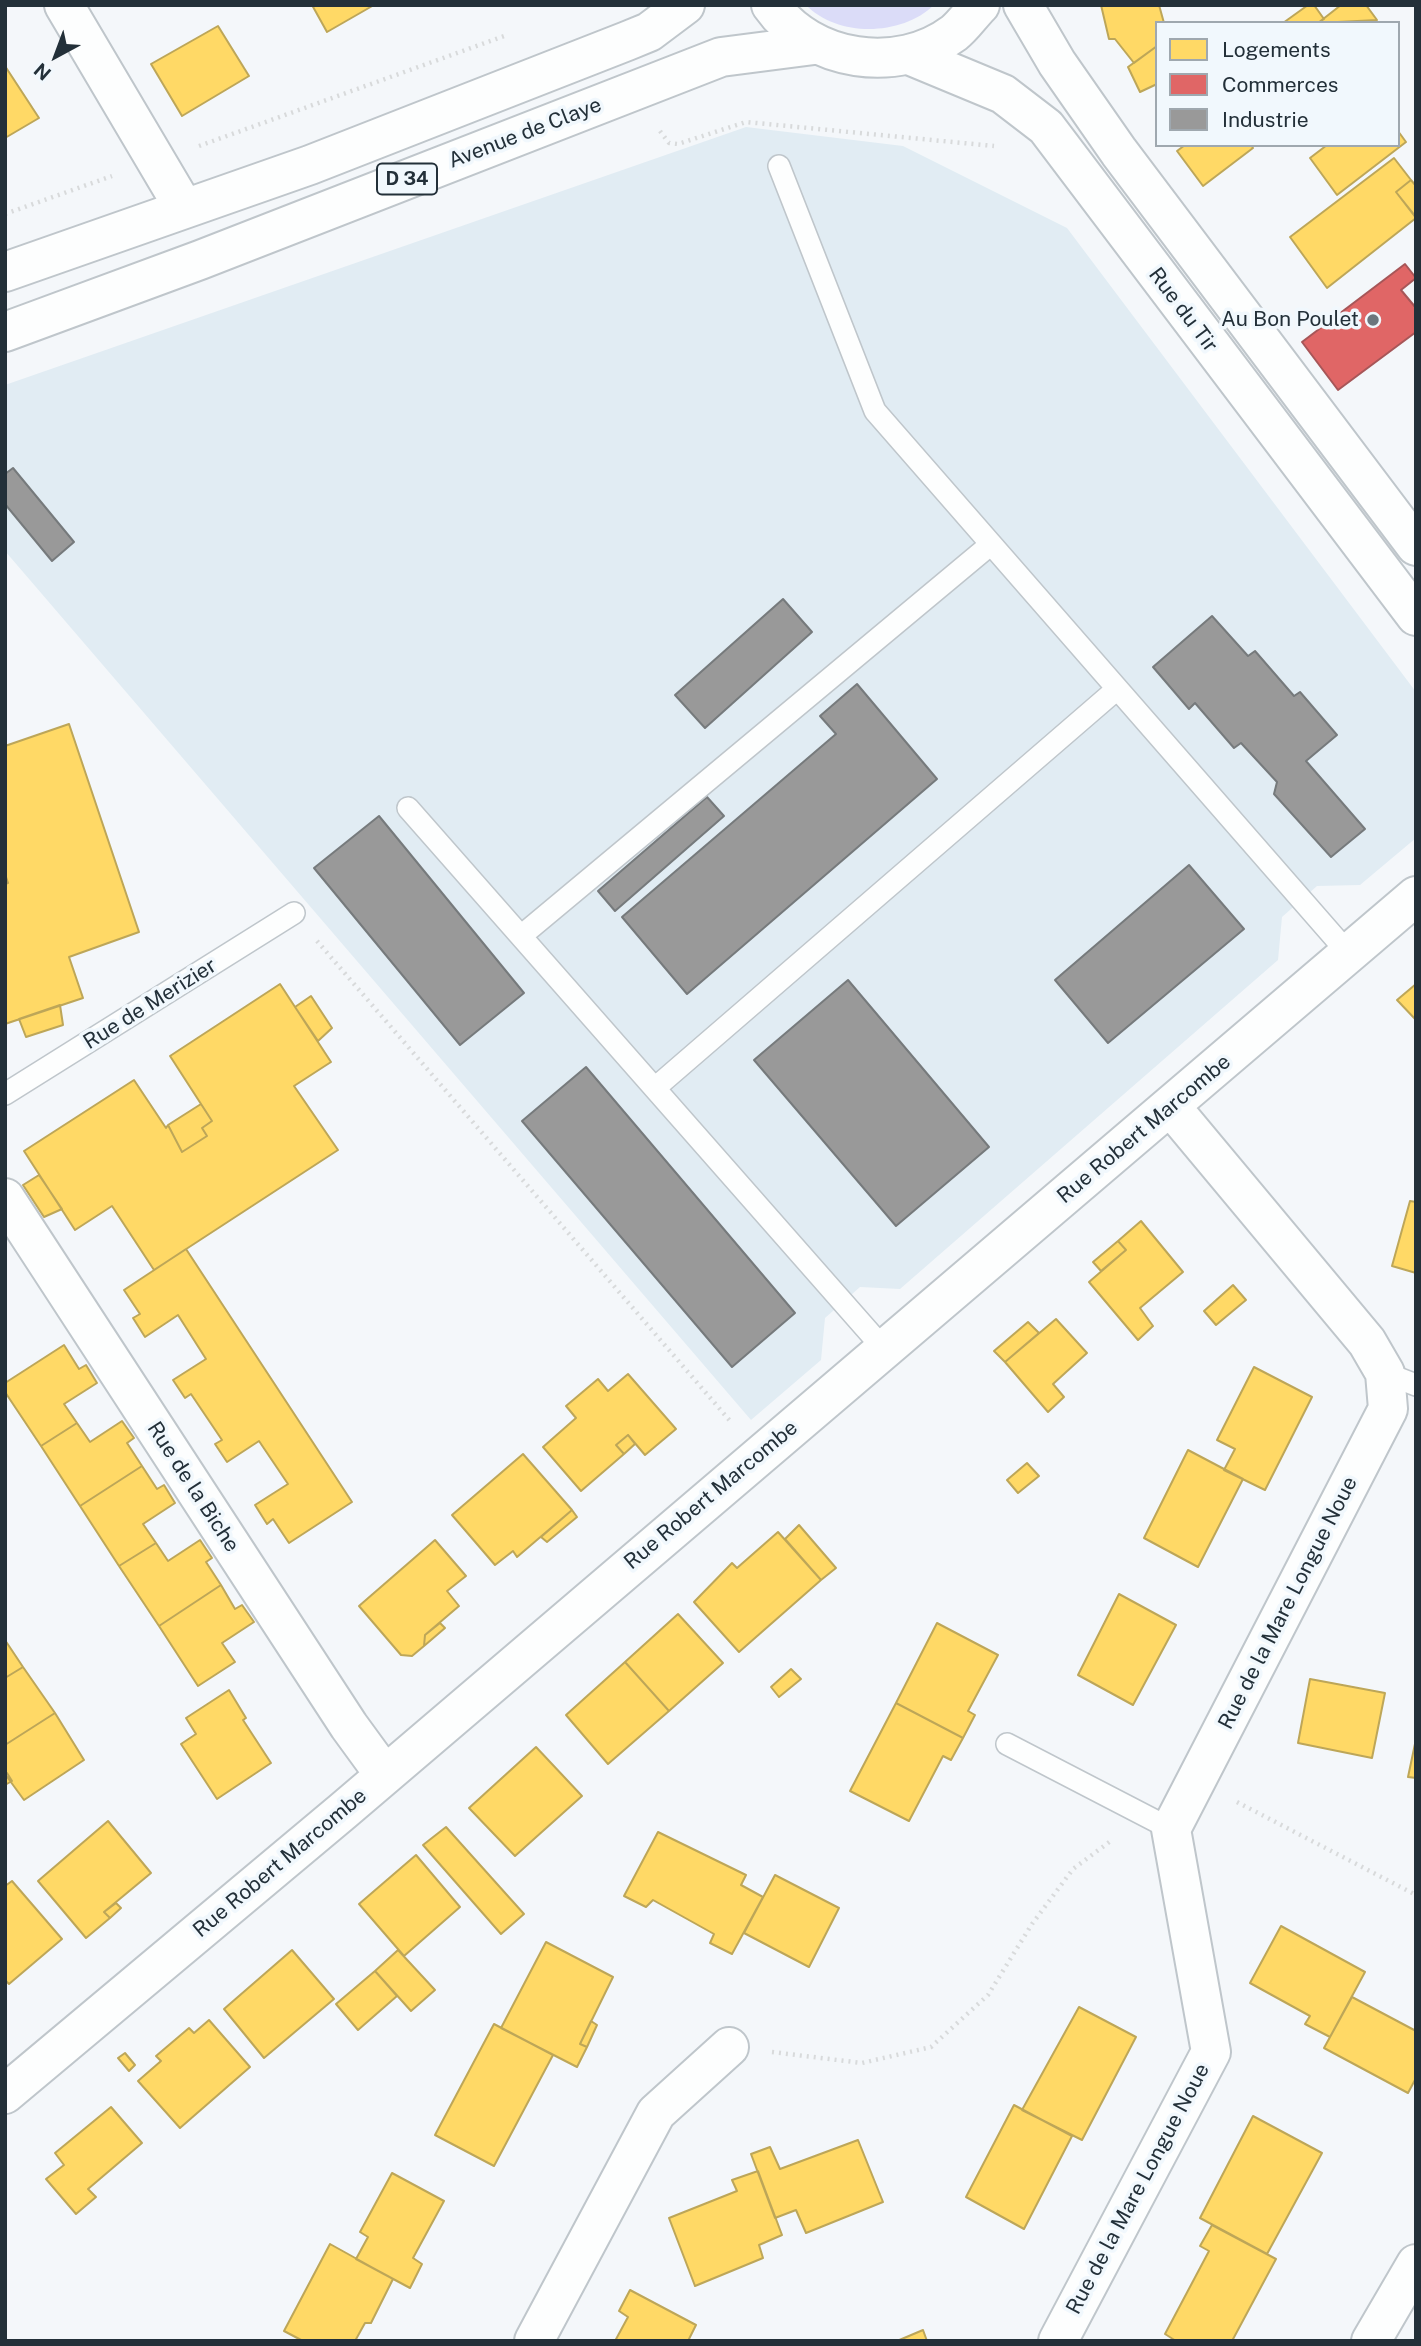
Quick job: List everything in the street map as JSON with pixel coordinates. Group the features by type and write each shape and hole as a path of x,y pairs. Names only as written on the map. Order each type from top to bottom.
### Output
{"street":[{"path":"64,5 184,208"},
{"name":"D 34","path":"5,272 310,165 627,41 649,32 685,5"},
{"path":"771,5 781,19 814,45 861,59 909,55 954,33 979,5"},
{"name":"Rue du Tir","path":"1023,5 1057,63 1119,152 1416,545"},
{"name":"Avenue de Claye","path":"5,332 200,260 721,57 814,45"},
{"name":"Rue du Tir","path":"909,55 1003,94 1046,127 1416,616"},
{"name":"Rue Robert Marcombe","path":"5,2094 1171,1107 1416,896"},
{"name":"Rue de la Mare Longue Noue","path":"1058,2341 1211,2052 1158,1822 1197,1780 1401,1379 1171,1107"},
{"name":"Rue de la Biche","path":"5,1198 349,1726 384,1774"},
{"path":"534,2341 656,2113 729,2047"},
{"path":"1371,2341 1416,2264"}],"lane":[{"path":"779,166 875,411 1349,954"},
{"path":"521,936 990,545"},
{"path":"654,1088 1116,688"},
{"path":"408,808 884,1349"},
{"name":"Rue de Merizier","path":"5,1094 294,913"},
{"path":"1007,1744 1158,1822"}],"path":[{"path":"5,214 509,34"},
{"path":"644,87 661,135 669,143 678,144 746,122 997,146"},
{"path":"294,913 759,1454"},
{"path":"1197,1780 1416,1895"},
{"path":"729,2047 862,2063 930,2047 988,1996 1031,1924 1073,1869 1158,1822"}],"shaded area":[{"path":"806,5 934,5 905,23 870,29 835,23 819,16"},
{"path":"746,127 903,146 1067,228 1416,692 1416,838 1360,885 1317,886 1282,917 1278,960 900,1289 860,1287 825,1318 821,1360 751,1420 5,551 5,385"}],"building: Logements":[{"path":"312,5 374,5 327,32"},
{"path":"1101,5 1159,5 1163,21 1155,21 1155,47 1134,63 1115,39 1109,39"},
{"path":"1308,5 1314,5 1324,19 1321,21 1286,21"},
{"path":"1341,5 1366,5 1377,20 1357,21 1321,21"},
{"path":"218,26 249,76 182,116 151,64"},
{"path":"1155,47 1155,85 1140,92 1128,67"},
{"path":"5,66 39,118 5,138"},
{"path":"1400,134 1406,142 1400,147"},
{"path":"1182,147 1253,148 1203,186 1177,151"},
{"path":"1324,147 1399,147 1337,195 1310,158"},
{"path":"1394,158 1411,180 1396,192 1416,218 1327,288 1290,237"},
{"path":"1411,180 1416,186 1416,217 1396,192"},
{"path":"69,724 139,932 69,957 83,998 5,1024 5,884 8,883 5,874 5,746"},
{"path":"280,984 331,1062 294,1086 338,1150 154,1270 112,1206 75,1230 24,1151 134,1080 166,1128 168,1125 182,1152 207,1136 202,1128 212,1121 170,1056"},
{"path":"1416,984 1416,1020 1397,1000"},
{"path":"311,996 332,1028 318,1041 295,1007"},
{"path":"60,1005 63,1025 26,1037 19,1019"},
{"path":"201,1104 212,1121 202,1128 207,1136 182,1152 168,1125"},
{"path":"39,1175 62,1209 44,1217 23,1185"},
{"path":"1410,1201 1416,1202 1416,1273 1392,1266"},
{"path":"1141,1221 1183,1272 1140,1308 1153,1326 1138,1340 1089,1282 1126,1250 1118,1241"},
{"path":"1118,1241 1126,1250 1101,1271 1093,1262"},
{"path":"186,1249 352,1502 289,1543 273,1519 267,1524 255,1505 288,1484 259,1441 227,1462 215,1444 222,1440 191,1394 185,1398 173,1380 206,1359 178,1315 145,1337 133,1318 140,1314 124,1290"},
{"path":"1233,1285 1246,1300 1216,1325 1204,1311"},
{"path":"1056,1319 1087,1353 1053,1384 1064,1397 1048,1412 1005,1362"},
{"path":"1028,1322 1039,1333 1005,1362 994,1351"},
{"path":"64,1345 79,1369 86,1365 97,1383 64,1404 77,1423 41,1446 5,1392 5,1383"},
{"path":"1254,1367 1312,1397 1265,1490 1224,1470 1235,1449 1217,1440"},
{"path":"628,1374 676,1429 645,1455 628,1435 616,1445 624,1454 581,1491 543,1447 576,1418 566,1406 598,1379 608,1391"},
{"path":"122,1421 134,1438 127,1443 142,1466 80,1506 41,1446 77,1423 90,1442"},
{"path":"628,1435 635,1444 624,1454 616,1445"},
{"path":"1188,1450 1243,1479 1198,1567 1144,1538"},
{"path":"523,1454 572,1510 517,1557 513,1551 495,1565 452,1515"},
{"path":"1027,1463 1039,1476 1018,1493 1007,1480"},
{"path":"142,1466 157,1489 164,1485 175,1503 143,1524 156,1543 119,1566 80,1506"},
{"path":"572,1510 577,1517 547,1542 541,1537"},
{"path":"799,1525 836,1568 821,1580 785,1539"},
{"path":"778,1532 821,1580 739,1652 694,1602 732,1563 737,1568"},
{"path":"200,1540 212,1558 206,1562 221,1585 159,1626 119,1566 156,1543 168,1561"},
{"path":"435,1540 466,1576 447,1591 459,1606 425,1635 424,1646 412,1656 401,1655 359,1606"},
{"path":"221,1585 235,1609 242,1605 254,1622 222,1643 235,1662 198,1686 159,1626"},
{"path":"1119,1594 1176,1625 1133,1705 1078,1675"},
{"path":"678,1614 723,1663 669,1711 625,1662"},
{"path":"440,1623 445,1628 424,1646 425,1635"},
{"path":"937,1623 998,1655 968,1711 975,1715 963,1738 896,1703"},
{"path":"5,1640 23,1667 5,1678"},
{"path":"625,1662 669,1711 608,1764 566,1715"},
{"path":"23,1667 55,1713 5,1745 5,1678"},
{"path":"791,1669 801,1679 779,1697 771,1687"},
{"path":"1310,1679 1385,1693 1372,1758 1298,1743"},
{"path":"229,1690 246,1718 243,1720 271,1763 217,1799 181,1744 196,1734 186,1718"},
{"path":"896,1703 963,1738 951,1760 943,1756 909,1821 850,1791"},
{"path":"55,1713 84,1760 24,1800 5,1774 5,1745"},
{"path":"1416,1739 1416,1778 1408,1777"},
{"path":"536,1747 582,1796 515,1856 469,1808"},
{"path":"7,1773 12,1781 5,1785 5,1774"},
{"path":"108,1821 151,1873 104,1912 110,1918 86,1938 38,1881"},
{"path":"446,1827 524,1914 501,1934 423,1845"},
{"path":"658,1832 746,1875 741,1885 763,1897 732,1954 710,1943 714,1934 653,1900 646,1907 624,1896"},
{"path":"416,1855 460,1907 404,1956 359,1904"},
{"path":"775,1875 839,1908 809,1967 744,1933"},
{"path":"12,1881 62,1939 9,1984 5,1980 5,1886"},
{"path":"116,1903 121,1908 110,1918 104,1912"},
{"path":"1281,1926 1365,1972 1330,2037 1305,2024 1310,2016 1250,1983"},
{"path":"546,1942 613,1977 580,2044 587,2047 577,2067 501,2028"},
{"path":"292,1950 334,1999 264,2058 224,2009"},
{"path":"398,1950 435,1990 411,2011 375,1971"},
{"path":"375,1971 397,1996 358,2030 336,2004"},
{"path":"1352,1997 1416,2031 1416,2078 1408,2093 1324,2048"},
{"path":"1079,2007 1136,2037 1082,2140 1022,2110"},
{"path":"209,2020 250,2067 180,2128 138,2081 161,2061 156,2056 189,2028 194,2033"},
{"path":"591,2021 597,2025 587,2047 580,2044"},
{"path":"494,2024 553,2055 494,2166 435,2135"},
{"path":"125,2053 135,2065 129,2071 118,2058"},
{"path":"1014,2105 1072,2136 1024,2229 966,2197"},
{"path":"111,2107 142,2143 88,2189 96,2197 76,2214 46,2179 64,2165 55,2153"},
{"path":"1253,2116 1322,2153 1267,2254 1200,2218"},
{"path":"858,2140 883,2202 806,2233 796,2210 775,2218 751,2154 770,2147 780,2169"},
{"path":"758,2171 782,2235 759,2245 763,2258 695,2286 669,2218 737,2191 732,2180"},
{"path":"392,2173 444,2201 413,2258 422,2264 410,2288 356,2259 368,2237 360,2232"},
{"path":"1212,2225 1276,2259 1232,2341 1176,2341 1165,2334 1209,2251 1200,2246"},
{"path":"330,2244 393,2279 371,2323 365,2323 355,2341 303,2341 284,2331"},
{"path":"630,2290 696,2325 688,2341 615,2341 628,2317 619,2311"},
{"path":"923,2330 927,2341 897,2341"}],"building: Commerces":[{"name":"Au Bon Poulet","path":"1405,264 1416,278 1401,290 1416,308 1416,332 1338,390 1302,342"}],"building: Industrie":[{"path":"13,468 74,542 52,561 5,504 5,474"},
{"path":"783,599 812,632 705,728 675,695"},
{"path":"1212,616 1248,656 1255,651 1294,696 1300,692 1337,735 1306,761 1365,829 1331,857 1274,794 1277,782 1241,743 1234,748 1195,703 1189,709 1153,667"},
{"path":"857,684 937,779 687,994 622,917 836,734 820,716"},
{"path":"707,797 724,816 615,911 598,891"},
{"path":"379,816 524,993 460,1045 314,868"},
{"path":"1189,865 1244,929 1108,1043 1055,980"},
{"path":"848,980 989,1147 896,1226 754,1060"},
{"path":"586,1067 795,1313 732,1367 522,1121"}],"place":[{"name":"Au Bon Poulet","path":"1373,320"}]}
